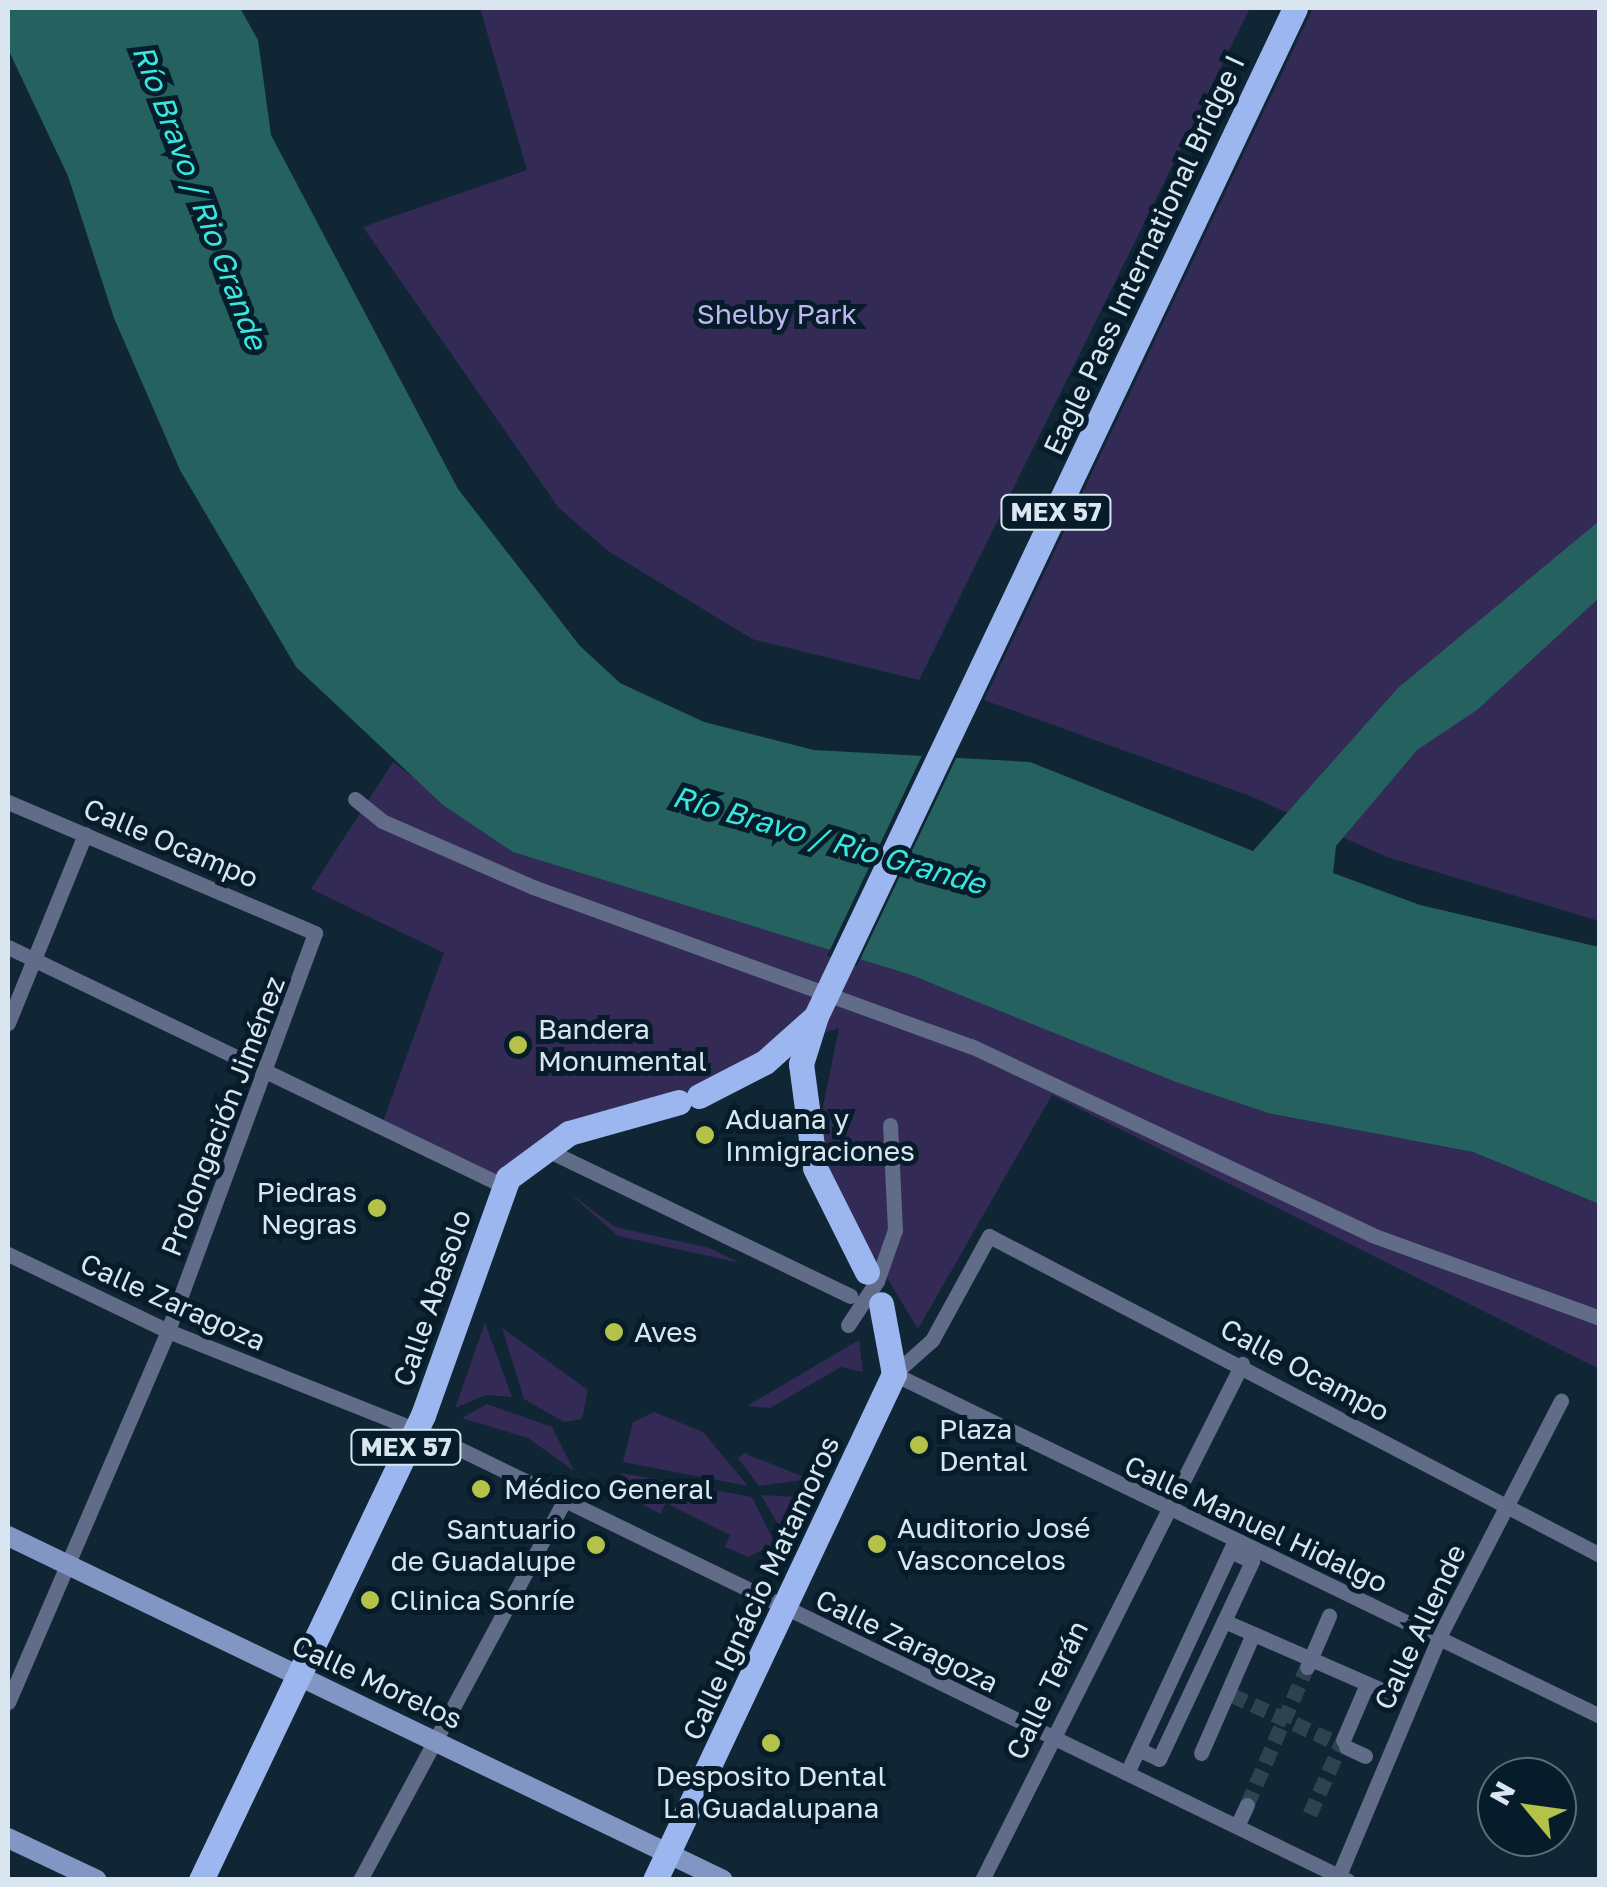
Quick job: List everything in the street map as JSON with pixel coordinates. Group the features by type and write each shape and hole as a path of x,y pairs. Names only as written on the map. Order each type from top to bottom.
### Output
{"main road":[{"name":"Eagle Pass International Bridge I","path":"816,1016 1296,8"},
{"name":"Calle Abasolo","path":"201,1880 305,1678 412,1432 504,1186 542,1147 689,1099 765,1062 816,1016"},
{"name":"MEX 57","path":"816,1016 800,1064 814,1157 867,1272"},
{"path":"881,1308 894,1374"},
{"name":"Calle Ignácio Matamoros","path":"655,1880 789,1612 800,1563 894,1374"},
{"name":"Calle Morelos","path":"8,1536 723,1880"},
{"path":"8,1838 96,1880"}],"street":[{"path":"356,799 382,821 533,887 971,1046 1372,1236 1600,1318"},
{"name":"Calle Ocampo","path":"8,802 315,932"},
{"path":"8,1023 85,834"},
{"name":"Prolongación Jiménez","path":"8,1702 72,1570 168,1330 268,1072 315,932"},
{"path":"8,947 504,1186"},
{"path":"848,1325 889,1251 897,1176 890,1126"},
{"path":"542,1147 850,1296"},
{"name":"Calle Ocampo","path":"984,1236 1242,1364 1600,1554"},
{"name":"Calle Ignácio Matamoros","path":"894,1374 932,1340 984,1236"},
{"name":"Calle Zaragoza","path":"8,1254 168,1330 412,1432 748,1583 789,1612 1238,1824 1342,1878"},
{"name":"Calle Terán","path":"982,1880 1165,1509 1242,1364"},
{"name":"Calle Manuel Hidalgo","path":"894,1374 1232,1546 1438,1637 1600,1716"},
{"name":"Calle Allende","path":"1342,1878 1438,1637 1561,1401"},
{"path":"360,1880 565,1499"},
{"path":"1127,1773 1138,1749 1232,1546 1252,1561 1160,1759 1138,1749"},
{"path":"1309,1663 1329,1616"},
{"path":"1224,1621 1309,1663 1392,1694"},
{"path":"1201,1753 1253,1634"},
{"path":"1197,1678 1230,1694"},
{"path":"1365,1756 1344,1744 1368,1684"},
{"path":"1238,1824 1247,1804"}],"green space":[{"name":"Shelby Park","path":"480,8 1250,8 919,680 752,639 608,551 558,507 363,227 527,170"},
{"path":"1313,8 1599,8 1599,921 1387,857 1250,796 984,700"},
{"path":"393,762 513,852 911,975 1268,1113 1473,1152 1599,1204 1599,1369 1052,1095 918,1329 813,1156 839,1028 797,1042 767,1069 546,1142 506,1187 381,1127 444,953 311,889"},
{"path":"567,1191 615,1227 709,1248 740,1263 618,1236"},
{"path":"485,1323 512,1397 486,1395 455,1408"},
{"path":"502,1328 588,1390 582,1419 564,1422 524,1399"},
{"path":"859,1340 863,1372 841,1367 770,1408 747,1406"},
{"path":"487,1404 552,1427 574,1471 528,1438 462,1418"},
{"path":"654,1412 703,1432 748,1486 623,1462 633,1422"},
{"path":"746,1452 809,1479 759,1486 738,1458"},
{"path":"621,1473 752,1497 775,1544 748,1557 725,1547 730,1535 666,1503 660,1514 631,1498"},
{"path":"761,1495 798,1497 783,1529 779,1526"}],"water":[{"name":"Río Bravo / Rio Grande","path":"8,8 240,8 258,40 271,135 458,489 580,646 620,683 704,722 814,750 1030,762 1253,851 1398,688 1599,521 1599,598 1477,710 1417,750 1336,846 1333,873 1420,905 1599,947 1599,1204 1473,1152 1268,1113 1176,1082 911,975 513,852 443,805 296,667 180,470 114,318 68,176 8,49"}],"pier":[{"path":"927,745 961,748 857,966 827,956"}],"tunnel":[{"path":"1247,1805 1307,1667"},
{"path":"1232,1695 1346,1747"},
{"path":"1310,1814 1343,1740"}],"place":[{"name":"Bandera Monumental","path":"518,1045"},
{"name":"Aduana y Inmigraciones","path":"705,1135"},
{"name":"Piedras Negras","path":"377,1208"},
{"name":"Aves","path":"614,1332"},
{"name":"Plaza Dental","path":"919,1445"},
{"name":"Médico General","path":"481,1489"},
{"name":"Auditorio José Vasconcelos","path":"877,1544"},
{"name":"Santuario de Guadalupe","path":"596,1545"},
{"name":"Clinica Sonríe","path":"370,1600"},
{"name":"Desposito Dental La Guadalupana","path":"771,1743"}]}
